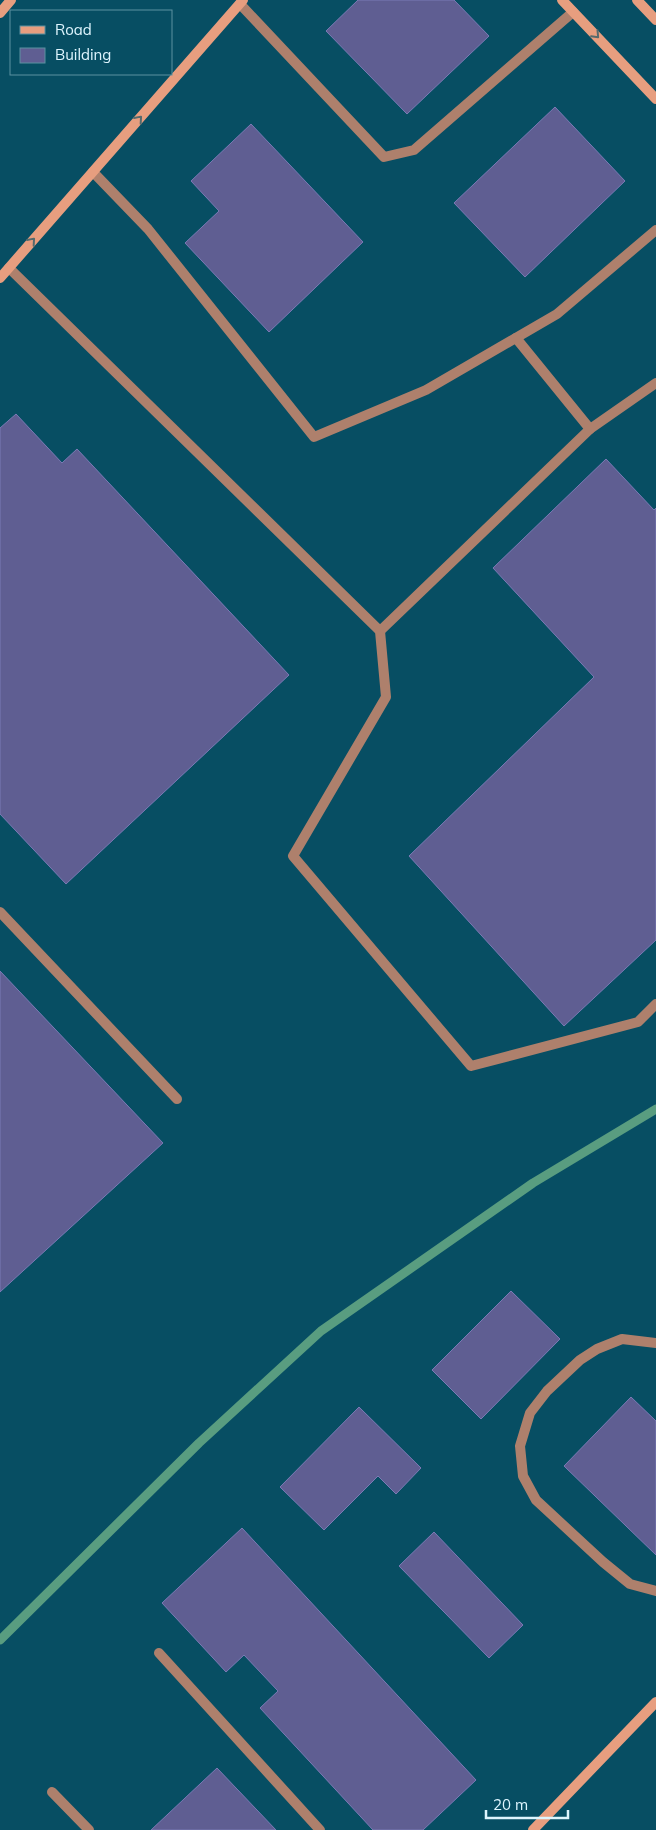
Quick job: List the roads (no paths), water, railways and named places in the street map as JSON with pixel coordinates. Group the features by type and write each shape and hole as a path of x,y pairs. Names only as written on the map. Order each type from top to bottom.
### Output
{"street":[{"path":"0,13 11,0"},
{"path":"562,0 656,99"},
{"path":"637,0 656,20"},
{"path":"0,278 242,2"},
{"path":"533,1830 656,1702"}],"lane":[{"path":"242,2 384,157 414,150 573,12"},
{"path":"93,172 148,229 314,437 426,390 557,314 656,230"},
{"path":"9,268 380,631 386,697 292,856 471,1066 638,1022 656,1004"},
{"path":"516,338 590,429"},
{"path":"380,631 590,429 656,383"},
{"path":"0,912 177,1100"},
{"path":"656,1343 622,1339 597,1349 580,1360 547,1390 530,1413 520,1446 523,1476 536,1500 603,1562 630,1584 656,1591"},
{"path":"159,1653 320,1830"},
{"path":"52,1792 90,1830"}],"waterway":[{"path":"0,1640 199,1443 321,1331 533,1183 656,1109"}]}
